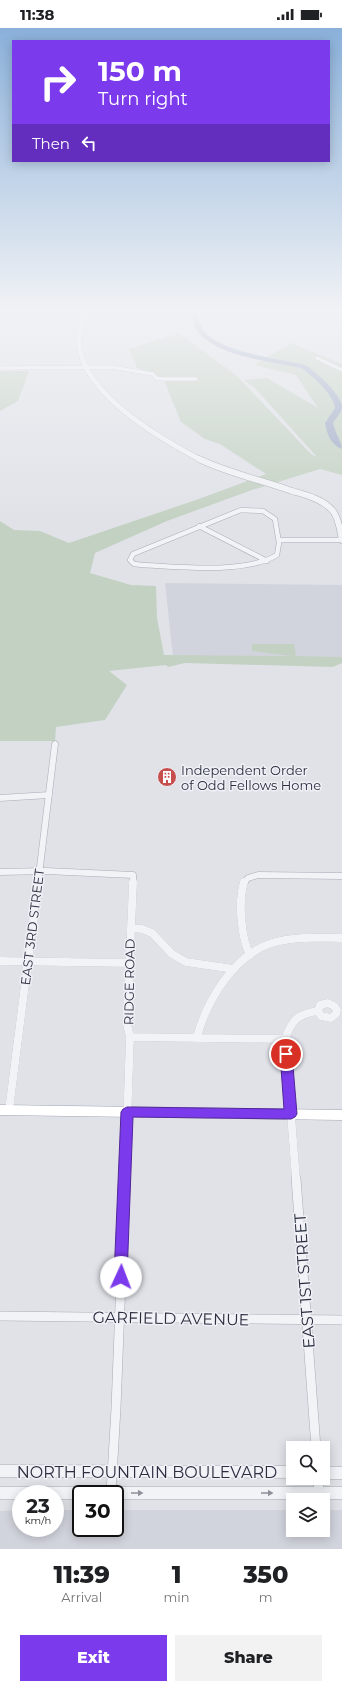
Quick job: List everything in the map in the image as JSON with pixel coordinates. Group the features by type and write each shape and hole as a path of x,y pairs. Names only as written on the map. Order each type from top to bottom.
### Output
{"main road":[{"path":"4,1110 342,1115"}],"street":[{"path":"95,380 102,390 124,412 191,454 207,462 297,492 326,505 337,518 342,540 279,540"},
{"path":"245,509 265,512 275,519 279,540 278,553 267,561 245,566 143,565 134,564 130,558 133,554 199,526 245,509"},
{"path":"199,526 267,561"},
{"name":"EAST 3RD STREET","path":"4,1110 27,962 55,744"},
{"path":"0,798 49,795"},
{"path":"0,872 39,872"},
{"name":"RIDGE ROAD","path":"39,872 133,875 127,1024 130,1037 116,1408 111,1485"},
{"path":"250,955 245,942 243,921 242,887 246,879 251,876 263,874 342,876"},
{"path":"131,928 142,928 152,933 172,954 186,962 234,969"},
{"path":"197,1037 200,1025 212,1000 234,969 250,955 272,943 290,938 342,938"},
{"path":"0,961 129,962"},
{"path":"130,1037 285,1039 293,1020 303,1014 318,1011"},
{"name":"EAST 1ST STREET","path":"285,1039 315,1441"},
{"name":"GARFIELD AVENUE","path":"0,1316 342,1320"},
{"name":"NORTH FOUNTAIN BOULEVARD","path":"0,1471 286,1472"},
{"path":"330,1473 342,1473"},
{"path":"318,1485 319,1493"},
{"name":"NORTH FOUNTAIN BOULEVARD","path":"0,1493 72,1493"},
{"name":"NORTH FOUNTAIN BOULEVARD","path":"124,1493 286,1493"},
{"name":"NORTH FOUNTAIN BOULEVARD","path":"330,1493 342,1493"}],"shaded area":[{"path":"165,583 342,585 342,658 173,657"},
{"path":"12,1510 12,1537 64,1537 64,1510 72,1510 72,1537 124,1537 124,1510 286,1510 286,1537 330,1537 330,1510 342,1510 342,1549 0,1549 0,1511"}],"green space":[{"path":"0,380 26,380 18,401 0,411"},
{"path":"164,380 241,380 311,454 317,457 254,387 244,380 270,380 318,408 299,380 342,380 342,475 320,469 252,490 167,521 95,553 90,573 131,585 156,586 157,618 164,655 291,656 252,651 252,644 294,644 296,655 294,656 340,657 342,658 342,663 333,667 185,663 168,667 166,665 109,671 127,685 105,720 56,727 55,741 0,741 0,521 14,530 40,531 69,543 199,499 266,474 220,444 205,439 181,422"}],"waterway":[{"path":"319,380 338,400 339,408 329,423 333,437 342,447"}],"place":[{"name":"Independent Order of Odd Fellows Home","path":"167,777"}],"route":[{"path":"121,1277 127,1112 291,1114 286,1054"}]}
